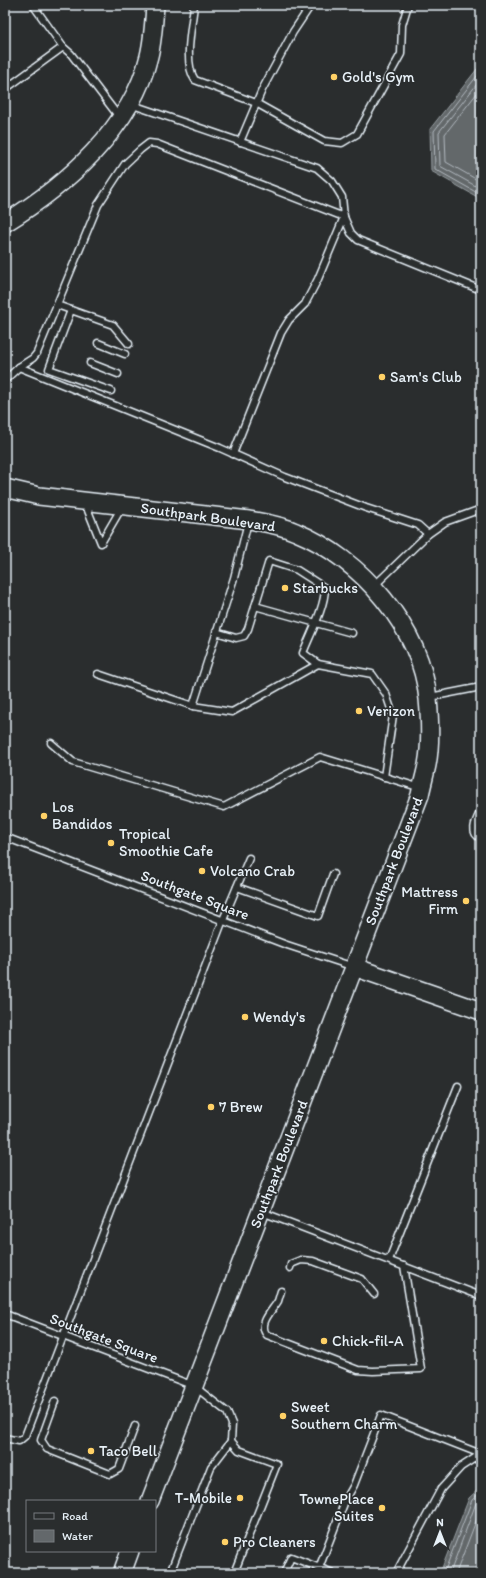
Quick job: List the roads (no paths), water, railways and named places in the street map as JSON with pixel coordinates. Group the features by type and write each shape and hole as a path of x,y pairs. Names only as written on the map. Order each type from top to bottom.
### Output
{"street":[{"path":"5,223 40,200 79,167 102,142 130,104 141,82 149,56 155,5"},
{"name":"Southpark Boulevard","path":"5,488 39,496 84,502 249,520 278,526 311,539 346,562 361,575 395,614 408,636 420,666 428,698 429,745 427,766 420,795 150,1500"},
{"path":"354,967 481,1011"},
{"path":"122,1573 130,1552"}],"lane":[{"path":"33,5 63,47 71,54 120,118"},
{"path":"194,5 189,63 190,73 195,80 256,103 324,141 342,143 357,134 401,54 402,25 408,5"},
{"path":"240,142 262,90 293,32 311,5"},
{"path":"5,94 8,87 63,47"},
{"path":"130,104 317,168 332,181 342,197 344,217 351,233 358,240 481,290"},
{"path":"5,380 19,367 33,358 37,353 98,205 125,164 149,143 157,144 344,217"},
{"path":"234,454 281,334 289,320 305,304 318,279 344,217"},
{"path":"57,305 113,325 129,344"},
{"path":"71,310 49,368 111,391"},
{"path":"64,329 71,332"},
{"path":"98,343 125,354"},
{"path":"56,350 63,353"},
{"path":"90,363 118,374"},
{"path":"19,367 292,479 366,508 418,525 428,534"},
{"path":"84,502 101,543 122,506"},
{"path":"373,588 428,534 445,522 481,509"},
{"path":"194,706 241,553 249,520"},
{"path":"216,632 236,638 244,636 248,629 269,561 297,570 325,588 325,594 316,622 303,654 318,664 372,674 386,694 393,715 384,777"},
{"path":"255,606 352,632"},
{"path":"98,674 194,706 232,712 318,664"},
{"path":"428,698 481,687"},
{"path":"51,743 73,762 224,807 320,757 421,788"},
{"path":"481,810 474,826 474,831 477,837 481,838"},
{"name":"Southgate Square","path":"5,836 284,944 354,967"},
{"path":"5,1438 19,1441 25,1436 223,920 249,858"},
{"path":"237,887 318,916 333,874"},
{"path":"389,1260 458,1086"},
{"path":"261,1212 481,1296"},
{"path":"290,1268 291,1264 301,1260 313,1260 362,1279 374,1294"},
{"path":"281,1291 278,1301 267,1316 264,1332 267,1335 358,1370 373,1371 421,1369 404,1266"},
{"name":"Southgate Square","path":"5,1314 194,1386 227,1412 232,1424 231,1441"},
{"path":"55,1401 41,1440 47,1449 110,1474 119,1469 134,1426"},
{"path":"319,1568 345,1501 354,1486 381,1415 481,1454 461,1467 441,1489 396,1573"},
{"path":"170,1573 211,1466 231,1441 239,1450 277,1464 234,1573"},
{"path":"284,1573 291,1557 333,1573"}],"water":[{"path":"481,64 481,199 431,171 430,129"},
{"path":"481,1487 481,1573 440,1573 469,1498"}],"place":[{"name":"Gold's Gym","path":"334,77"},
{"name":"Sam's Club","path":"382,377"},
{"name":"Starbucks","path":"285,588"},
{"name":"Verizon","path":"359,711"},
{"name":"Los Bandidos","path":"44,816"},
{"name":"Tropical Smoothie Cafe","path":"111,843"},
{"name":"Volcano Crab","path":"202,871"},
{"name":"Mattress Firm","path":"466,901"},
{"name":"Wendy's","path":"245,1017"},
{"name":"7 Brew","path":"211,1107"},
{"name":"Chick-fil-A","path":"324,1341"},
{"name":"Sweet Southern Charm","path":"283,1416"},
{"name":"Taco Bell","path":"91,1451"},
{"name":"T-Mobile","path":"240,1498"},
{"name":"TownePlace Suites","path":"382,1508"},
{"name":"Pro Cleaners","path":"225,1542"}]}
